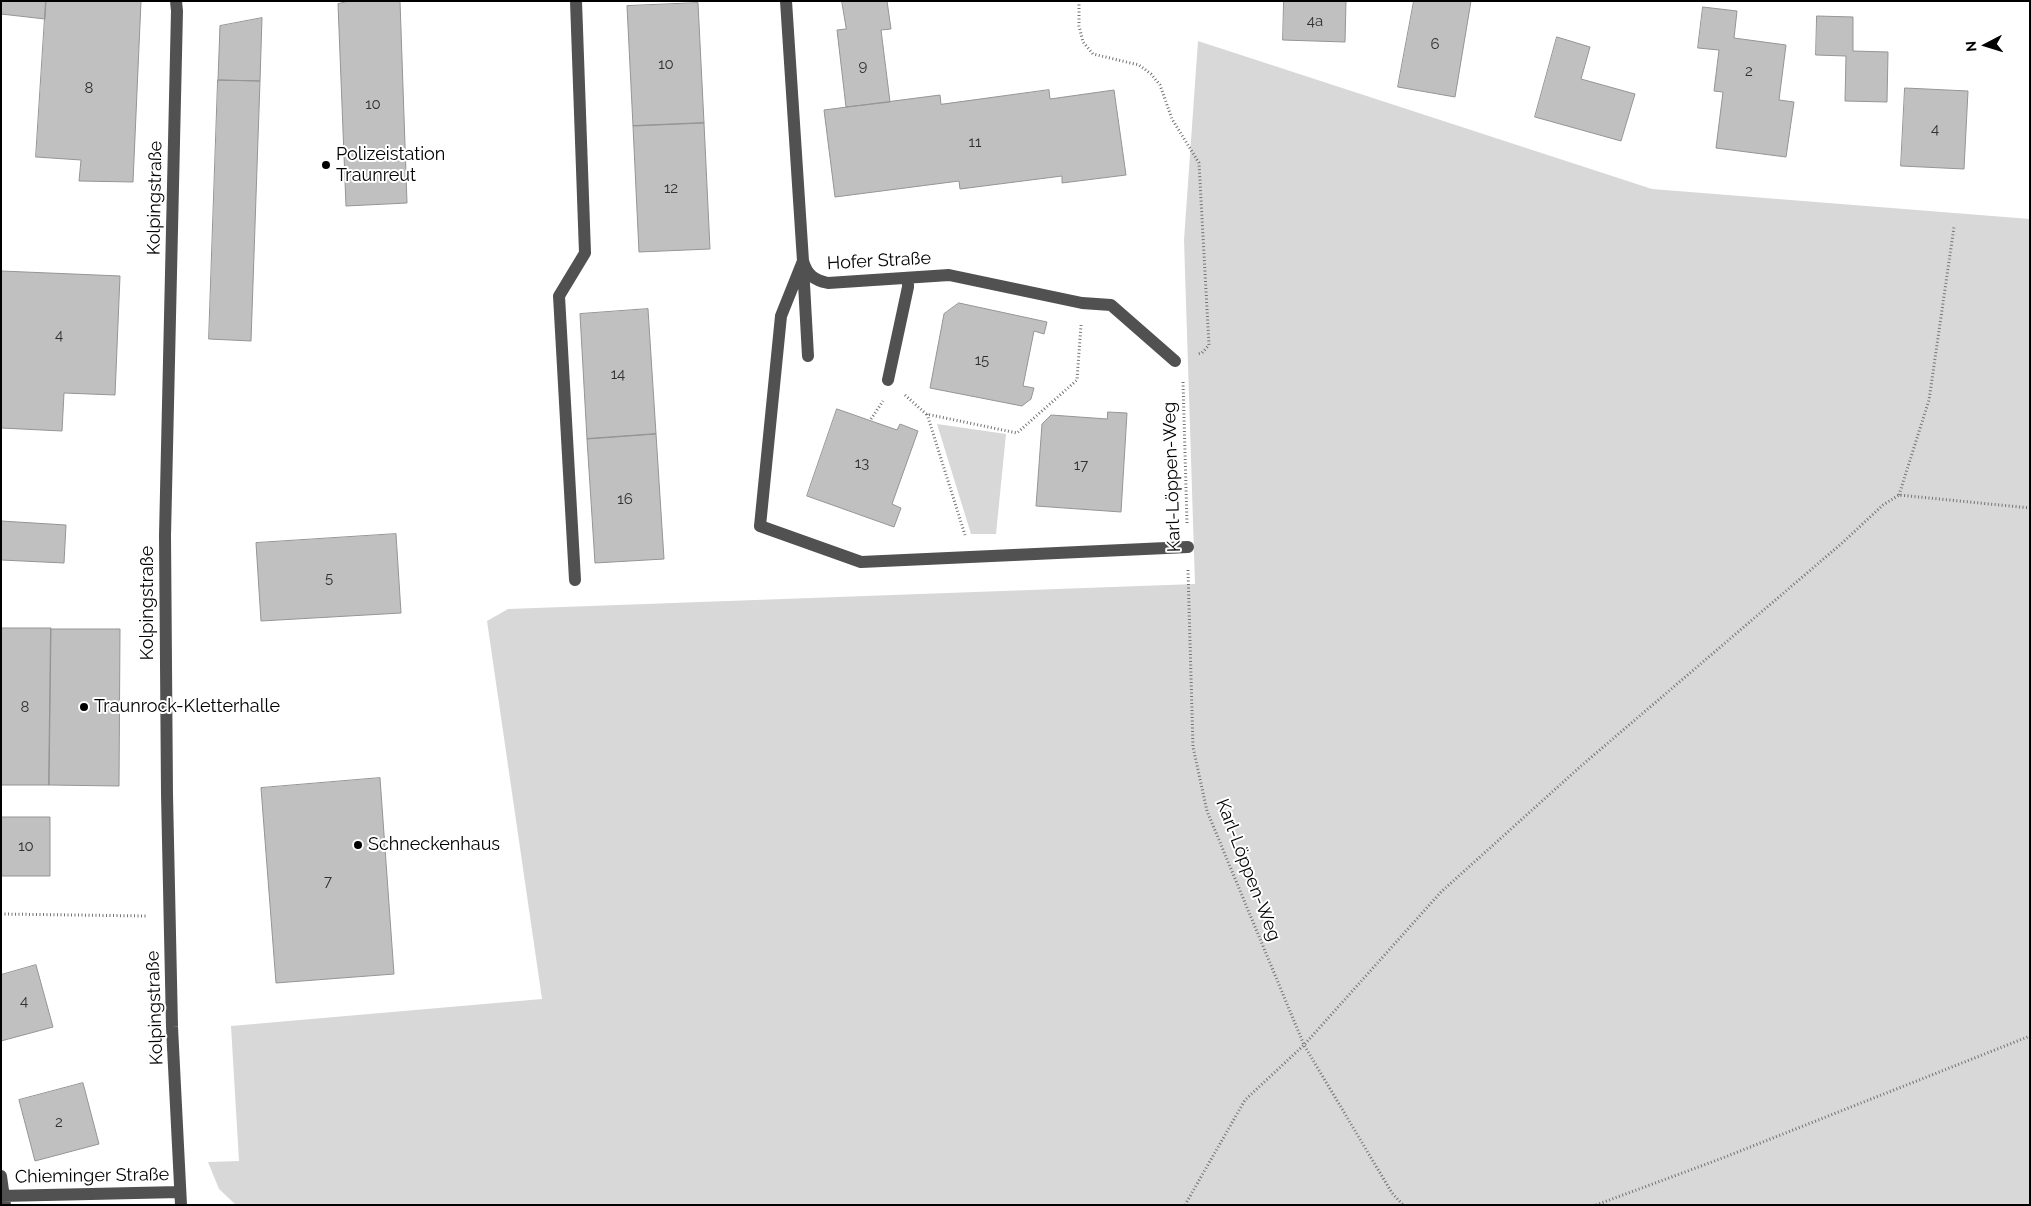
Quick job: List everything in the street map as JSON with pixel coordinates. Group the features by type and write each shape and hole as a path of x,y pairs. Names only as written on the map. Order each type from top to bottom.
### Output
{"street":[{"name":"Kolpingstraße","path":"176,1 165,535 172,1027 181,1205"},
{"path":"575,580 559,296 585,253 576,1"},
{"name":"Hofer Straße","path":"786,1 803,261 806,270 812,278 828,283 949,275 1082,303 1111,305 1175,361"},
{"path":"803,261 808,356"},
{"path":"803,261 781,316 760,526 861,562 1188,547"},
{"path":"888,380 908,287 908,278"},
{"path":"1,1176 4,1199"},
{"name":"Chieminger Straße","path":"4,1199 180,1192"}],"path":[{"path":"1079,1 1079,26 1082,42 1094,54 1139,65 1151,74 1160,85 1172,120 1199,163 1209,345 1202,353 1175,361"},
{"path":"1899,495 1929,400 1954,227"},
{"path":"871,419 882,404 888,380 926,414 1016,433 1077,380 1082,303"},
{"name":"Karl-Löppen-Weg","path":"1175,361 1183,384 1193,747 1207,811 1304,1045 1392,1193 1403,1205"},
{"path":"926,414 968,547 969,557"},
{"path":"1185,1205 1245,1100 1304,1045 1441,892 1581,766 1833,551 1883,505 1899,495 2030,508"},
{"path":"1,914 170,916"},
{"path":"1596,1205 1720,1159 2030,1036"}],"shaded area":[{"path":"1198,41 1652,189 2030,219 2030,1205 236,1205 219,1189 208,1162 239,1161 231,1026 542,999 487,621 508,609 1195,584 1184,240"},
{"path":"937,424 1006,434 996,534 971,534"}],"building":[{"path":"1,1 46,1 45,19 1,14"},
{"path":"46,1 141,1 133,182 79,181 81,160 36,157"},
{"path":"350,1 400,1 407,203 346,206 338,4"},
{"path":"842,1 887,1 891,29 881,30 890,102 846,107 837,30 846,29"},
{"path":"1284,1 1346,1 1345,42 1283,40"},
{"path":"1414,1 1471,1 1455,97 1398,87"},
{"path":"698,3 704,123 633,126 627,6"},
{"path":"1703,7 1737,11 1734,38 1786,45 1779,100 1794,102 1786,157 1716,148 1723,92 1714,91 1719,50 1698,48"},
{"path":"1817,16 1853,17 1853,51 1888,52 1887,102 1845,101 1846,56 1816,55"},
{"path":"262,18 260,81 218,80 220,26"},
{"path":"1557,37 1590,47 1581,79 1635,94 1621,141 1535,117"},
{"path":"218,80 260,81 251,341 209,339"},
{"path":"1905,88 1968,91 1964,169 1901,166"},
{"path":"1049,90 1050,99 1114,90 1126,175 1062,183 1062,176 960,189 959,181 835,197 824,110 940,95 941,104"},
{"path":"704,123 710,249 639,252 633,126"},
{"path":"1,271 120,276 115,395 64,393 62,431 1,428"},
{"path":"959,303 1047,322 1044,334 1034,331 1023,386 1034,388 1031,399 1022,406 930,388 944,314"},
{"path":"648,309 656,434 587,439 580,314"},
{"path":"837,409 897,430 900,424 918,431 892,504 901,508 894,527 807,496"},
{"path":"1108,412 1127,413 1121,512 1036,506 1042,424 1051,415 1107,419"},
{"path":"656,434 664,559 595,563 587,439"},
{"path":"1,521 66,525 64,563 1,560"},
{"path":"396,534 401,613 261,621 256,543"},
{"path":"1,628 51,628 49,785 1,785"},
{"name":"Traunrock-Kletterhalle","path":"51,629 120,629 119,786 49,785"},
{"path":"380,778 394,974 276,983 261,788"},
{"path":"1,817 50,817 50,876 1,876"},
{"path":"36,965 53,1027 1,1041 1,975"},
{"path":"83,1083 99,1144 35,1161 19,1100"}],"place":[{"name":"Polizeistation Traunreut","path":"326,165"},
{"name":"Traunrock-Kletterhalle","path":"84,707"},
{"name":"Schneckenhaus","path":"358,845"}]}
